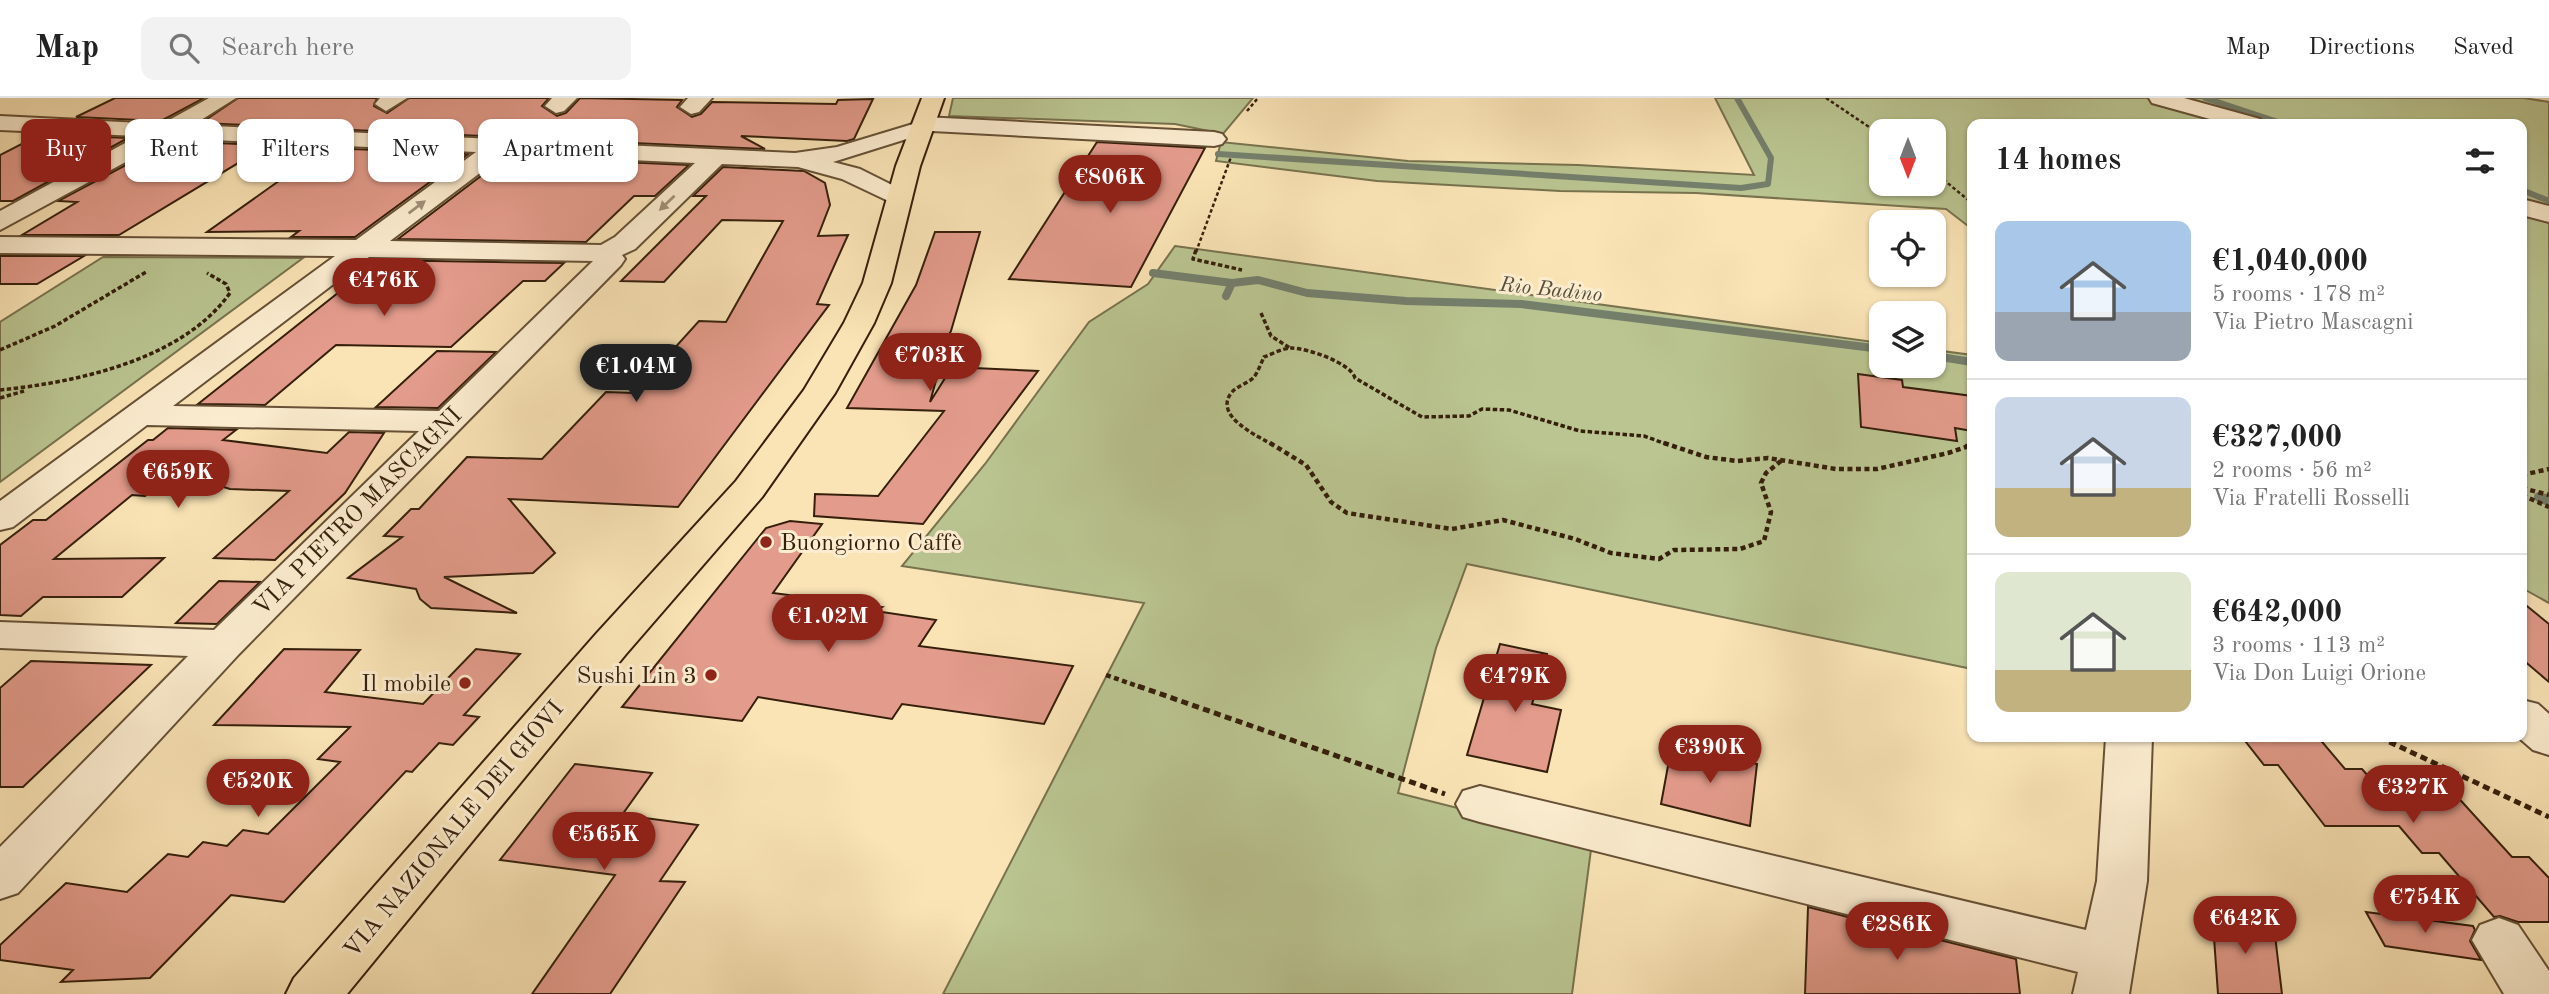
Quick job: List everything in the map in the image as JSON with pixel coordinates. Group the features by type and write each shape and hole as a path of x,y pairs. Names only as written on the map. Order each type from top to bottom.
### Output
{"main road":[{"name":"VIA NAZIONALE DEI GIOVI","path":"314,994 611,643 750,489 819,393 859,323 877,283 914,153 933,98"}],"street":[{"path":"186,119 225,98"},
{"path":"2160,98 2234,119"},
{"path":"0,122 125,129"},
{"path":"223,133 478,144"},
{"path":"638,152 795,160 840,154 869,146 914,153 1214,139"},
{"path":"0,222 125,152"},
{"path":"795,160 851,174 914,153"},
{"name":"VIA PIETRO MASCAGNI","path":"0,879 224,643 611,259 606,253 625,243 716,156"},
{"path":"0,519 478,162"},
{"path":"2527,208 2549,214"},
{"path":"0,245 192,245 606,253"},
{"path":"141,415 448,421"},
{"path":"0,635 224,643"},
{"path":"2527,719 2549,739"},
{"path":"1480,804 2106,976 2122,881 2129,742"},
{"path":"2499,940 2534,994"}],"path":[{"path":"1247,111 1258,98"},
{"path":"1826,98 1869,127"},
{"path":"1214,139 1225,145 1232,158 1193,259 1242,270"},
{"path":"1946,182 1967,199"},
{"path":"0,350 55,326 192,245"},
{"path":"0,398 120,364 198,326 221,308 230,293 226,284 204,272"},
{"path":"1261,313 1271,336 1291,348 1341,362 1363,383 1422,417 1469,416 1482,409 1509,410 1580,431 1644,436 1706,457 1782,461 1803,465 1877,468 1948,453 1967,446"},
{"path":"1291,348 1264,357 1254,377 1231,393 1229,414 1308,467 1332,506 1347,513 1452,529 1503,520 1611,553 1659,559 1674,550 1740,549 1764,541 1772,513 1761,483 1766,473 1782,461"},
{"path":"0,390 45,386"},
{"path":"2527,474 2549,469"},
{"path":"2527,489 2549,495"},
{"path":"2527,497 2549,507"},
{"path":"1106,675 1401,781"},
{"path":"2390,742 2549,817"}],"green space":[{"path":"953,98 1253,98 1223,134 1175,124 949,116"},
{"path":"1715,98 2524,98 2549,102 2549,603 2527,591 2527,119 1967,119 1967,225 1946,209 1696,193 1560,191 1377,181 1216,161 1221,142 1408,161 1578,165 1754,175"},
{"path":"1175,246 1869,341 1869,378 1946,378 1946,352 1967,354 1967,668 1467,564 1436,648 1398,793 1592,842 1572,994 943,994 1144,603 902,566 985,464 1089,322 1148,284"},
{"path":"103,257 303,258 0,482 0,322"}],"building":[{"path":"115,98 204,98 165,119 76,117"},
{"path":"238,98 377,98 374,106 387,113 409,98 549,98 542,106 557,116 566,113 580,98 682,100 677,107 692,117 701,114 712,102 836,104 838,100 873,99 854,139 847,141 741,136 765,149 638,143 638,119 478,119 478,136 464,135 464,119 368,119 368,131 354,130 354,119 237,119 237,125 223,124 223,119 207,119"},
{"path":"111,137 125,140 111,147"},
{"path":"1097,142 1205,148 1131,287 1009,279"},
{"path":"223,143 237,144 237,164 223,172"},
{"path":"21,144 21,182 48,182 13,201 0,201 0,155"},
{"path":"354,149 368,150 368,182 430,182 355,237 291,237 299,231 207,232 277,182 354,182"},
{"path":"638,163 689,165 655,196 634,196 586,242 398,239 478,178 478,182 638,182"},
{"path":"125,165 125,182 207,182 119,235 22,235 77,202 58,201 94,182 111,182 111,173"},
{"path":"723,167 804,171 825,183 830,205 818,236 848,235 817,304 829,305 678,507 509,499 555,553 533,573 444,577 517,613 431,608 420,599 416,589 348,578 402,537 384,536 411,509 419,509 467,457 542,459 606,392 634,393 699,321 726,322 783,221 722,220 664,282 621,281 706,196 693,196"},
{"path":"935,232 980,232 951,331 934,366 940,366 930,402 952,367 1038,371 923,524 814,516 815,494 878,496 944,411 847,408 916,285"},
{"path":"0,256 84,256 37,284 0,284"},
{"path":"370,260 564,263 545,281 523,281 451,347 336,345 265,405 198,404 363,273 353,273"},
{"path":"437,351 496,352 438,408 376,407"},
{"path":"1858,374 1869,376 1869,378 1902,380 1903,387 1967,395 1967,430 1955,428 1957,441 1861,427"},
{"path":"168,428 236,430 223,440 327,453 349,432 384,433 345,493 275,560 214,558 289,491 230,489 174,472 145,496 132,495 54,559 164,558 122,597 43,597 21,616 0,615 0,545 33,520 46,520 148,440 153,440"},
{"path":"790,521 822,524 773,593 882,607 875,611 936,620 919,646 1073,666 1044,724 902,704 892,719 758,697 742,721 622,707 766,528"},
{"path":"219,581 260,582 217,624 176,623"},
{"path":"2527,606 2549,624 2549,682 2527,663"},
{"path":"1500,644 1547,654 1532,704 1561,710 1547,772 1467,755"},
{"path":"284,649 360,650 325,692 423,704 476,649 520,654 464,715 479,717 453,745 439,743 412,772 406,771 284,902 231,895 150,978 61,982 73,970 0,960 0,945 66,883 127,892 168,854 188,857 203,842 227,846 243,830 268,834 340,762 318,759 350,727 214,725"},
{"path":"31,661 151,665 23,787 0,787 0,688"},
{"path":"2246,742 2322,742 2345,769 2362,769 2383,793 2454,793 2512,857 2529,857 2549,878 2549,922 2518,922 2500,916 2494,917 2439,853 2422,853 2399,826 2325,826 2278,765 2264,765"},
{"path":"1672,744 1757,764 1750,826 1661,804"},
{"path":"575,764 652,773 622,815 698,825 660,881 685,882 610,994 532,994 615,875 500,860"},
{"path":"1808,907 2016,959 2020,994 1805,994"},
{"path":"2212,909 2274,927 2282,994 2218,994"},
{"path":"2366,912 2473,926 2475,930 2470,941 2481,960 2385,946"}],"waterway":[{"path":"1218,154 1741,188 1768,184 1771,158 1737,98"},
{"path":"2205,98 2269,119"},
{"path":"2527,192 2549,201"},
{"path":"1153,273 1232,283"},
{"name":"Rio Badino","path":"1232,283 1258,280 1307,293 1406,301 1521,304 1869,348"},
{"name":"Rio Badino","path":"1226,296 1232,283"},
{"name":"Rio Badino","path":"1946,358 1967,361"},
{"name":"Rio Badino","path":"2539,497 2549,501"}],"place":[{"name":"Buongiorno Caffè","path":"766,542"},
{"name":"Sushi Lin 3","path":"711,675"},
{"name":"Il mobile","path":"465,683"}]}
